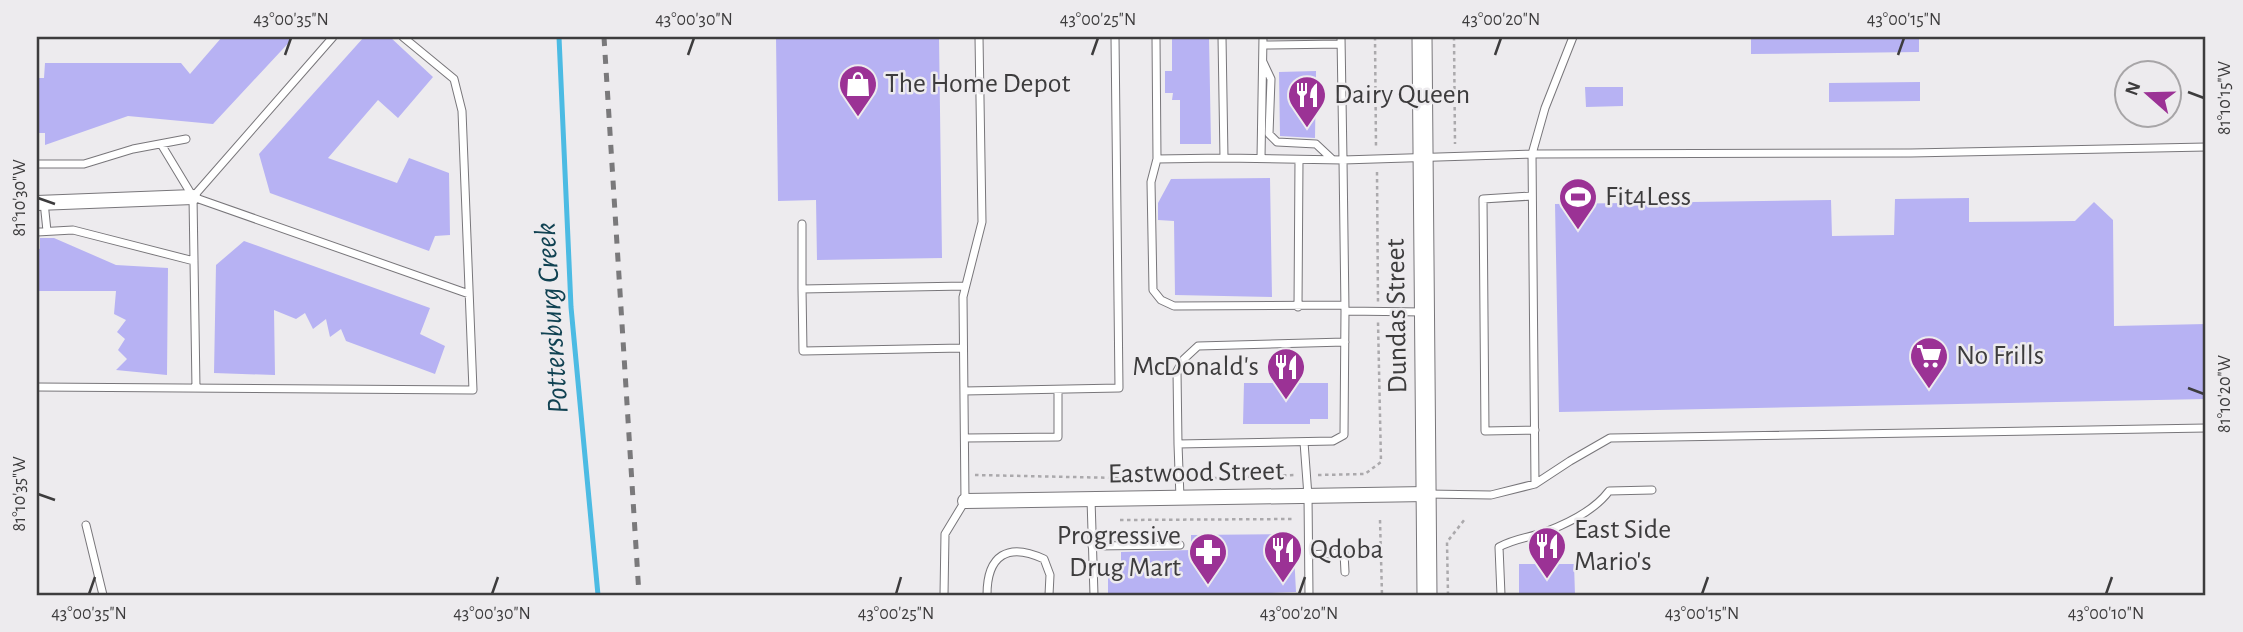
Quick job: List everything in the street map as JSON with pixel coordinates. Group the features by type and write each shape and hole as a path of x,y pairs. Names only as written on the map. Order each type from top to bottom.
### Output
{"main road":[{"name":"Dundas Street","path":"1422,37 1427,595"}],"street":[{"path":"41,203 193,197"},
{"name":"Eastwood Street","path":"965,501 1426,494"}],"lane":[{"path":"193,197 333,37"},
{"path":"37,387 473,390 462,111 454,79 403,37"},
{"path":"944,595 945,534 965,501 963,297 982,222 979,37"},
{"path":"964,391 1119,388 1115,37"},
{"path":"1156,37 1157,159 1152,182 1153,290 1161,300 1174,306 1425,312"},
{"path":"1222,37 1224,158"},
{"path":"1535,484 1532,154 1545,108 1573,37"},
{"path":"1178,444 1333,442 1344,435 1341,40 1263,41 1261,158"},
{"path":"1263,62 1271,79 1269,134 1277,142 1316,144 1332,159"},
{"path":"37,164 84,164 133,149 186,139"},
{"path":"161,144 193,197 196,388"},
{"path":"1157,159 1343,160 1532,154 1898,153 2206,147"},
{"path":"1298,307 1299,160"},
{"path":"1532,196 1483,199 1485,431 1535,430"},
{"path":"193,197 469,294"},
{"path":"41,203 47,231"},
{"path":"802,224 803,351 963,348"},
{"path":"37,232 73,230 194,261"},
{"path":"802,289 965,286"},
{"path":"1180,498 1177,371 1184,359 1198,346 1345,342"},
{"path":"965,438 1058,437 1058,390"},
{"path":"1426,494 1491,495 1535,484 1610,439 2206,428"},
{"path":"1304,442 1308,496 1309,595"},
{"path":"1501,595 1499,547 1515,538 1545,532 1584,514 1599,504 1609,491 1652,491"},
{"path":"1091,499 1094,595"},
{"path":"86,525 103,595"},
{"path":"1093,546 1180,545"},
{"path":"987,595 987,583 993,566 1001,554 1015,550 1031,552 1044,559 1050,575 1049,595"},
{"path":"1308,555 1345,553 1345,572"}],"path":[{"path":"965,475 1179,479 1365,474 1381,463 1375,37"},
{"path":"1454,37 1455,144"},
{"path":"1120,520 1308,519"},
{"path":"1448,595 1447,542 1465,519"},
{"path":"1380,520 1382,595"}],"building":[{"path":"222,37 294,37 213,124 128,116 45,145 45,133 37,133 37,78 44,78 45,63 181,63 190,74"},
{"path":"364,37 390,37 433,77 398,118 378,100 328,158 397,183 409,158 449,173 450,235 435,236 429,251 270,193 259,154"},
{"name":"The Home Depot","path":"776,37 939,37 942,258 817,260 816,200 778,201"},
{"path":"1172,37 1209,37 1211,144 1180,144 1180,100 1172,100 1173,93 1165,93 1165,71 1172,71"},
{"path":"1751,37 1919,37 1919,52 1751,54"},
{"path":"1316,71 1315,138 1280,136 1279,72"},
{"path":"1920,82 1920,101 1829,102 1829,83"},
{"path":"1585,87 1623,87 1623,106 1586,107"},
{"path":"1270,178 1272,297 1175,295 1174,221 1158,220 1158,203 1171,179"},
{"path":"1969,198 1969,222 2075,221 2094,202 2113,220 2114,326 2206,324 2206,399 1559,412 1555,204 1831,200 1832,236 1894,235 1895,199"},
{"path":"40,238 54,238 116,265 168,268 167,375 116,370 127,359 118,350 125,339 117,332 126,320 114,314 116,291 37,291 37,248 40,249"},
{"path":"244,241 430,308 420,334 445,346 435,374 346,341 341,329 330,337 326,319 313,329 305,313 296,319 274,310 275,375 214,373 216,265"},
{"name":"McDonald's","path":"1244,383 1328,383 1328,419 1310,419 1310,424 1243,424"},
{"path":"1293,534 1296,592 1108,595 1108,570 1121,569 1121,552 1191,550 1191,535"},
{"name":"East Side Mario's","path":"1519,564 1574,564 1575,595 1519,595"}],"waterway":[{"name":"Pottersburg Creek","path":"559,37 571,307 598,595"}],"railway":[{"path":"604,37 639,595"}],"place":[{"name":"The Home Depot","path":"858,118"},
{"name":"Dairy Queen","path":"1307,129"},
{"name":"Fit4Less","path":"1578,231"},
{"name":"No Frills","path":"1929,390"},
{"name":"McDonald's","path":"1286,401"},
{"name":"East Side Mario's","path":"1547,580"},
{"name":"Qdoba","path":"1283,584"},
{"name":"Progressive Drug Mart","path":"1208,586"}]}
